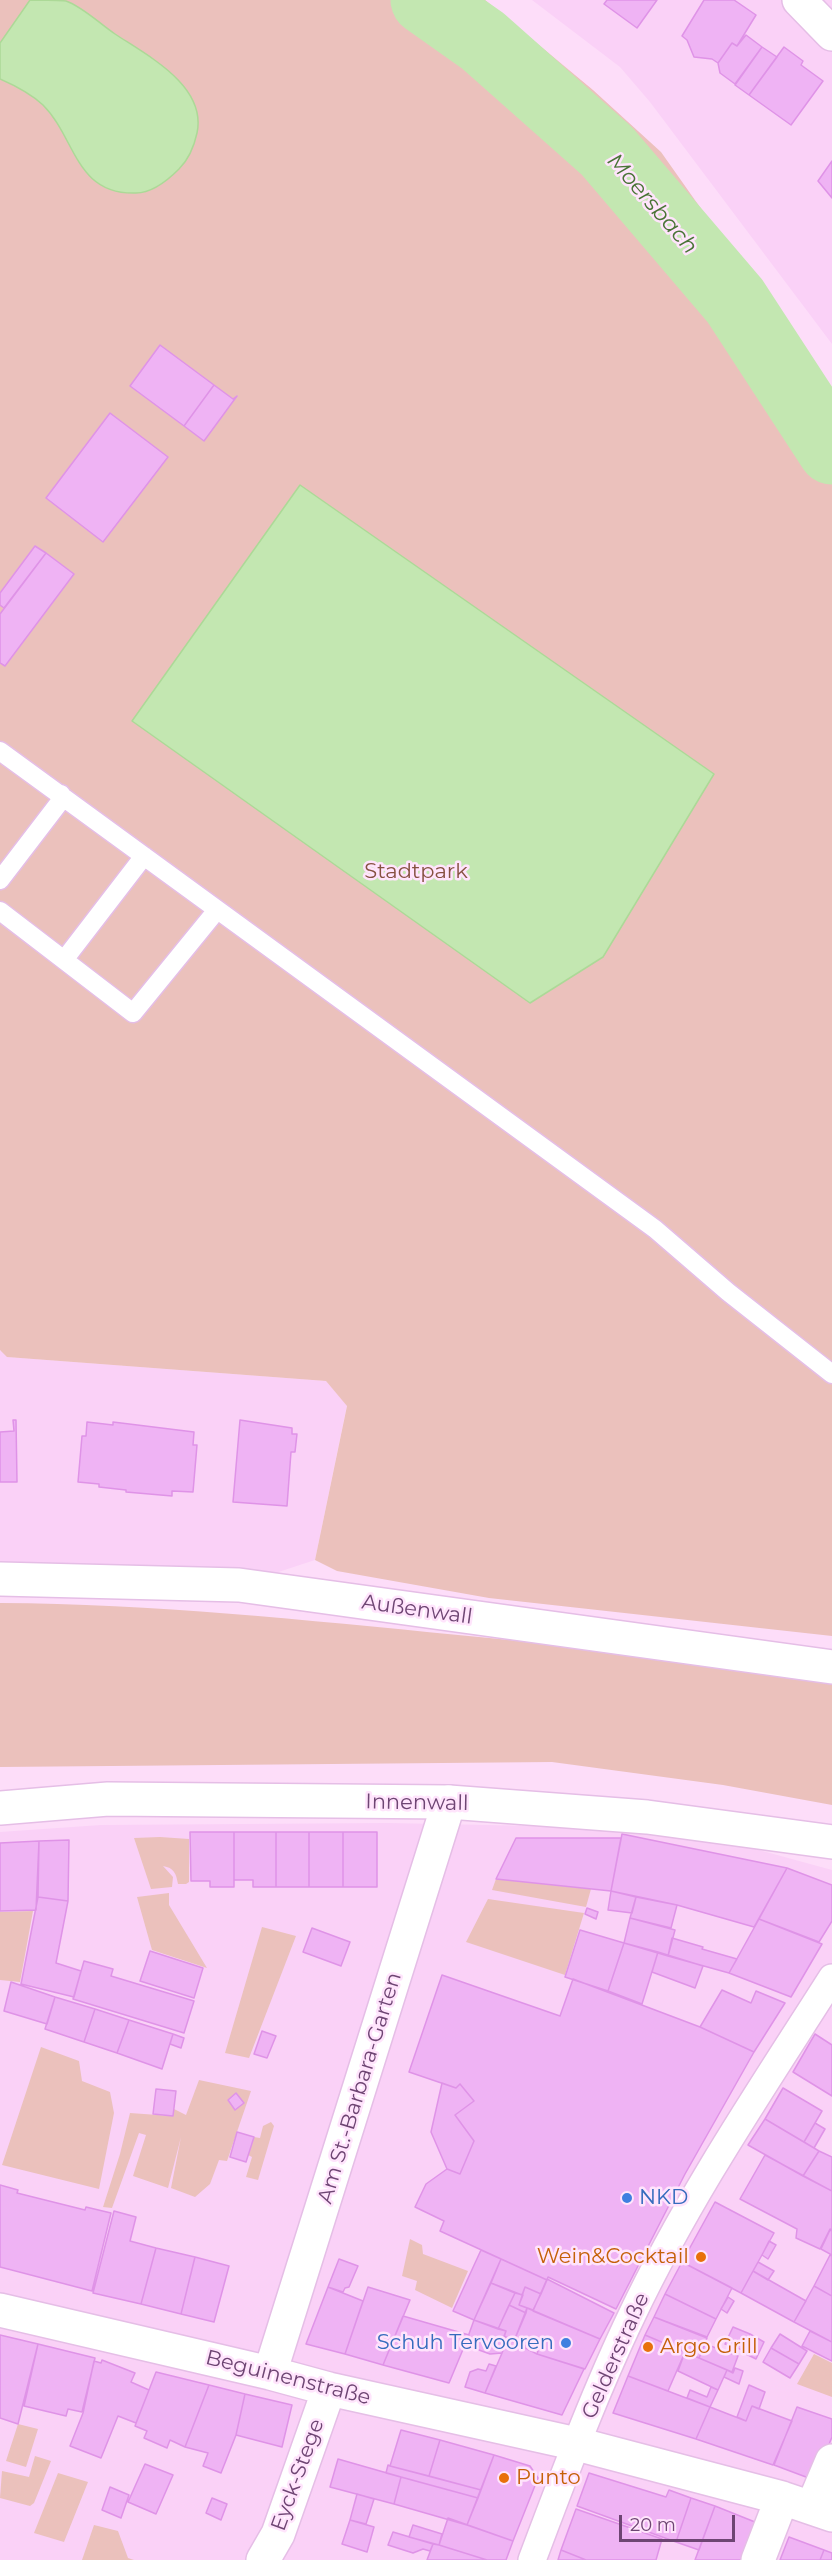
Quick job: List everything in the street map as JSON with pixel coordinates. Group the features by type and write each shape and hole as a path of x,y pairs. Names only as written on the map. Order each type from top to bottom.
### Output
{"street":[{"path":"799,0 832,34"},
{"name":"Außenwall","path":"0,1579 239,1585 832,1667"},
{"name":"Innenwall","path":"0,1808 108,1799 450,1803 647,1816 832,1842"},
{"name":"Am St.-Barbara-Garten","path":"270,2373 450,1803"},
{"name":"Gelderstraße","path":"532,2560 576,2444 632,2315 700,2185 832,1978"},
{"name":"Beguinenstraße","path":"0,2310 330,2389 576,2444 809,2507"},
{"name":"Eyck-Stege","path":"263,2560 278,2534 330,2389"},
{"path":"758,2560 809,2507 832,2461"}],"lane":[{"path":"0,751 655,1229 728,1292 832,1374"},
{"path":"0,880 59,803 61,795"},
{"path":"64,960 144,856"},
{"path":"0,911 133,1013 217,910"}],"shaded area":[{"path":"30,0 66,1 79,7 158,63 184,87 193,101 198,116 197,133 186,161 165,181 148,191 136,193 116,191 100,185 88,175 54,118 43,105 23,90 0,79 0,43"},
{"path":"532,0 832,0 832,344 650,102 620,67"},
{"path":"300,485 714,774 603,957 530,1003 132,721"},
{"path":"0,1350 8,1357 326,1381 347,1405 315,1560 239,1585 0,1579"},
{"path":"388,1823 637,1828 737,1844 832,1870 832,2560 0,2560 0,1832 101,1825"}],"green space":[{"name":"Stadtpark","path":"0,0 485,0 593,90 661,152 832,394 832,1636 489,1598 337,1571 315,1560 347,1406 326,1381 7,1357 0,1350"},
{"path":"0,1603 115,1606 287,1619 645,1654 832,1678 832,1805 723,1785 552,1762 0,1767"},
{"path":"134,1838 189,1839 189,1882 186,1884 178,1884 174,1872 163,1866 173,1877 172,1887 151,1889"},
{"path":"496,1879 591,1889 586,1907 492,1890"},
{"path":"169,1893 169,1905 207,1968 152,1950 137,1897"},
{"path":"488,1899 584,1913 565,1975 466,1942"},
{"path":"33,1911 20,1982 0,1980 0,1912"},
{"path":"262,1927 296,1936 249,2058 225,2053"},
{"path":"41,2047 79,2061 82,2081 110,2092 114,2113 99,2189 2,2165"},
{"path":"199,2080 251,2091 227,2161 219,2160 210,2184 195,2197 171,2188 181,2137 168,2188 133,2176 146,2135 139,2133 112,2208 103,2207 130,2113 172,2116 174,2109 186,2115"},
{"path":"271,2122 274,2126 258,2180 246,2177 252,2157 248,2155 254,2137 260,2138 263,2126"},
{"path":"410,2239 422,2245 423,2254 468,2271 452,2308 415,2290 417,2281 402,2276"},
{"path":"814,2354 832,2363 832,2397 797,2384"},
{"path":"18,2424 38,2429 26,2467 6,2461"},
{"path":"35,2456 51,2461 34,2503 30,2506 0,2498 2,2471 29,2477"},
{"path":"58,2473 88,2482 64,2542 34,2533"},
{"path":"94,2525 118,2531 128,2558 134,2560 82,2560"}],"building":[{"path":"607,0 657,0 637,28 604,4"},
{"path":"704,0 734,0 756,15 737,46 732,43 718,63 712,59 694,57 687,40 682,36"},
{"path":"746,35 762,47 735,84 720,73 718,63 732,43 737,46"},
{"path":"762,47 777,57 749,95 735,85"},
{"path":"784,47 803,61 801,65 823,81 791,125 749,95"},
{"path":"832,161 832,198 818,181"},
{"path":"160,345 214,385 184,426 130,386"},
{"path":"214,385 233,399 237,396 204,441 184,426"},
{"path":"110,413 168,457 103,542 46,498"},
{"path":"35,546 46,553 4,608 0,605 0,593"},
{"path":"46,553 74,574 5,666 0,663 0,614"},
{"path":"13,1420 16,1420 17,1482 0,1482 0,1432 14,1431"},
{"path":"240,1420 292,1428 292,1434 297,1434 295,1452 291,1452 287,1506 233,1502"},
{"path":"87,1422 113,1425 113,1422 194,1432 193,1445 197,1445 193,1492 172,1491 172,1496 126,1492 126,1490 99,1487 99,1484 78,1482 82,1436 86,1436"},
{"path":"190,1832 234,1832 234,1887 210,1887 210,1881 191,1881"},
{"path":"234,1832 276,1832 276,1887 253,1887 253,1880 234,1880"},
{"path":"276,1832 309,1832 309,1887 276,1887"},
{"path":"309,1832 343,1832 343,1887 309,1887"},
{"path":"343,1832 377,1832 377,1887 343,1887"},
{"path":"622,1834 787,1868 754,1927 677,1905 611,1891"},
{"path":"516,1838 621,1838 611,1891 496,1879"},
{"path":"69,1840 68,1901 38,1897 39,1841"},
{"path":"39,1841 36,1910 0,1911 0,1843"},
{"path":"787,1868 832,1885 832,1921 819,1942 759,1919"},
{"path":"611,1891 636,1897 632,1913 608,1910"},
{"path":"38,1897 68,1901 56,1963 81,1971 74,1997 21,1984"},
{"path":"636,1897 677,1905 671,1928 630,1918"},
{"path":"587,1908 598,1912 596,1919 585,1914"},
{"path":"630,1918 675,1930 668,1956 624,1943"},
{"path":"759,1919 822,1944 791,1997 729,1973"},
{"path":"312,1928 350,1942 341,1966 303,1952"},
{"path":"580,1930 624,1943 608,1991 565,1977"},
{"path":"672,1938 737,1959 729,1973 668,1956"},
{"path":"624,1943 658,1952 642,2004 608,1991"},
{"path":"150,1951 203,1968 194,1998 140,1981"},
{"path":"658,1952 703,1966 695,1988 652,1972"},
{"path":"84,1961 113,1969 111,1976 194,2001 184,2033 73,1999"},
{"path":"442,1975 560,2016 573,1979 700,2027 754,2052 685,2174 616,2309 440,2231 444,2221 415,2207 426,2184 447,2169 460,2174 474,2141 455,2115 474,2101 460,2084 456,2088 409,2072"},
{"path":"11,1982 55,1997 47,2024 4,2011"},
{"path":"722,1990 751,2003 756,1991 785,2003 754,2052 700,2027"},
{"path":"55,1997 95,2009 84,2042 45,2029"},
{"path":"95,2009 129,2020 117,2053 84,2042"},
{"path":"129,2020 173,2034 162,2069 117,2053"},
{"path":"262,2031 276,2036 267,2058 254,2054"},
{"path":"173,2034 184,2038 181,2048 170,2044"},
{"path":"815,2034 832,2045 832,2096 793,2072"},
{"path":"442,2083 456,2088 460,2084 474,2101 455,2115 474,2141 460,2174 447,2169 431,2132"},
{"path":"783,2088 822,2111 804,2142 765,2119"},
{"path":"156,2089 176,2091 173,2116 153,2114"},
{"path":"236,2093 244,2103 235,2110 228,2100"},
{"path":"765,2119 819,2151 803,2176 748,2145"},
{"path":"815,2123 825,2129 814,2148 804,2142"},
{"path":"237,2132 254,2137 246,2162 230,2157"},
{"path":"819,2151 832,2157 832,2191 803,2176"},
{"path":"765,2155 832,2191 832,2230 830,2229 820,2249 796,2238 797,2229 740,2199"},
{"path":"0,2185 18,2190 17,2193 85,2210 86,2207 111,2213 92,2291 0,2267"},
{"path":"715,2202 774,2233 741,2293 682,2262"},
{"path":"114,2211 136,2217 130,2241 156,2248 141,2304 93,2293"},
{"path":"830,2230 832,2231 832,2255 821,2249"},
{"path":"769,2241 776,2245 768,2259 762,2255"},
{"path":"156,2248 195,2257 181,2314 141,2304"},
{"path":"481,2250 501,2259 474,2320 453,2311"},
{"path":"830,2255 832,2256 832,2296 814,2286"},
{"path":"195,2257 229,2266 214,2322 181,2314"},
{"path":"339,2259 358,2266 349,2287 343,2292 328,2287"},
{"path":"501,2259 547,2280 541,2294 525,2287 522,2295 491,2283"},
{"path":"682,2262 732,2288 716,2319 665,2294"},
{"path":"758,2262 774,2271 768,2280 753,2271"},
{"path":"753,2271 806,2301 794,2322 741,2293"},
{"path":"547,2279 614,2313 600,2339 533,2311"},
{"path":"491,2283 515,2293 498,2329 474,2320"},
{"path":"814,2286 832,2296 832,2342 794,2322"},
{"path":"328,2287 363,2301 345,2354 306,2344"},
{"path":"368,2287 410,2300 383,2365 345,2354"},
{"path":"525,2287 541,2294 533,2310 519,2305"},
{"path":"515,2293 523,2295 519,2305 527,2308 526,2313 509,2305"},
{"path":"665,2294 716,2319 707,2337 654,2317"},
{"path":"728,2297 734,2301 727,2313 721,2309"},
{"path":"509,2305 526,2313 514,2341 504,2336 506,2331 498,2329"},
{"path":"527,2308 600,2339 585,2369 537,2354 538,2351 514,2341"},
{"path":"403,2316 469,2335 449,2383 383,2365"},
{"path":"654,2317 707,2338 699,2358 645,2335"},
{"path":"474,2320 506,2331 504,2337 508,2339 502,2353 490,2354 465,2345"},
{"path":"733,2327 750,2334 743,2350 725,2344"},
{"path":"810,2331 832,2342 832,2361 802,2346"},
{"path":"750,2334 764,2342 756,2359 742,2352"},
{"path":"780,2334 807,2351 799,2364 771,2348"},
{"path":"0,2335 38,2344 18,2424 0,2418"},
{"path":"645,2335 685,2352 668,2391 628,2376"},
{"path":"508,2339 537,2354 584,2369 562,2415 485,2393"},
{"path":"38,2344 95,2358 82,2412 68,2409 66,2416 24,2406"},
{"path":"705,2344 738,2356 732,2372 699,2358"},
{"path":"771,2348 799,2364 790,2378 763,2362"},
{"path":"685,2352 727,2370 718,2390 678,2371"},
{"path":"102,2360 135,2373 131,2382 149,2390 136,2423 118,2416 101,2458 70,2446 83,2413 94,2361 101,2363"},
{"path":"489,2364 496,2366 485,2393 465,2387 470,2372 478,2369 486,2371"},
{"path":"735,2368 743,2371 739,2384 724,2377 727,2370 733,2373"},
{"path":"156,2372 209,2385 185,2447 170,2440 167,2448 144,2438 147,2431 135,2426"},
{"path":"628,2376 710,2407 696,2439 613,2413"},
{"path":"209,2385 245,2394 236,2435 221,2473 203,2466 208,2453 185,2447"},
{"path":"749,2385 765,2392 759,2409 752,2406 746,2421 737,2417"},
{"path":"711,2387 718,2390 710,2407 687,2398 690,2390 707,2397"},
{"path":"245,2394 292,2405 282,2447 236,2435"},
{"path":"752,2406 792,2421 773,2465 696,2439 710,2407 746,2421"},
{"path":"797,2407 832,2419 832,2437 814,2480 774,2465"},
{"path":"401,2430 440,2440 429,2476 390,2466"},
{"path":"440,2440 494,2455 481,2490 429,2476"},
{"path":"494,2455 530,2466 538,2478 513,2541 467,2525"},
{"path":"338,2459 401,2477 394,2504 330,2487"},
{"path":"145,2464 173,2475 156,2514 128,2502"},
{"path":"388,2465 481,2490 478,2498 386,2473"},
{"path":"589,2473 666,2497 669,2490 691,2498 676,2542 577,2506"},
{"path":"401,2477 478,2498 467,2525 394,2504"},
{"path":"110,2487 129,2495 121,2518 102,2510"},
{"path":"357,2494 374,2499 366,2524 350,2520"},
{"path":"212,2498 227,2504 221,2520 206,2513"},
{"path":"691,2498 715,2506 699,2550 676,2542"},
{"path":"715,2506 755,2522 741,2560 695,2560"},
{"path":"576,2509 662,2539 656,2560 586,2560 561,2550"},
{"path":"448,2518 513,2541 506,2560 487,2560 439,2545"},
{"path":"350,2520 374,2527 367,2552 342,2544"},
{"path":"413,2525 442,2534 439,2545 409,2537"},
{"path":"393,2532 433,2544 430,2551 423,2549 413,2553 388,2545"},
{"path":"789,2537 824,2550 820,2560 780,2560"},
{"path":"433,2544 439,2545 487,2560 427,2560"},
{"path":"561,2550 586,2560 558,2560"},
{"path":"824,2550 832,2553 832,2560 820,2560"}],"waterway":[{"name":"Moersbach","path":"425,0 483,41 607,151 735,301 832,450"}],"place":[{"name":"NKD","path":"627,2198"},
{"name":"Wein&Cocktail","path":"701,2257"},
{"name":"Schuh Tervooren","path":"566,2343"},
{"name":"Argo Grill","path":"648,2347"},
{"name":"Punto","path":"504,2478"}]}
